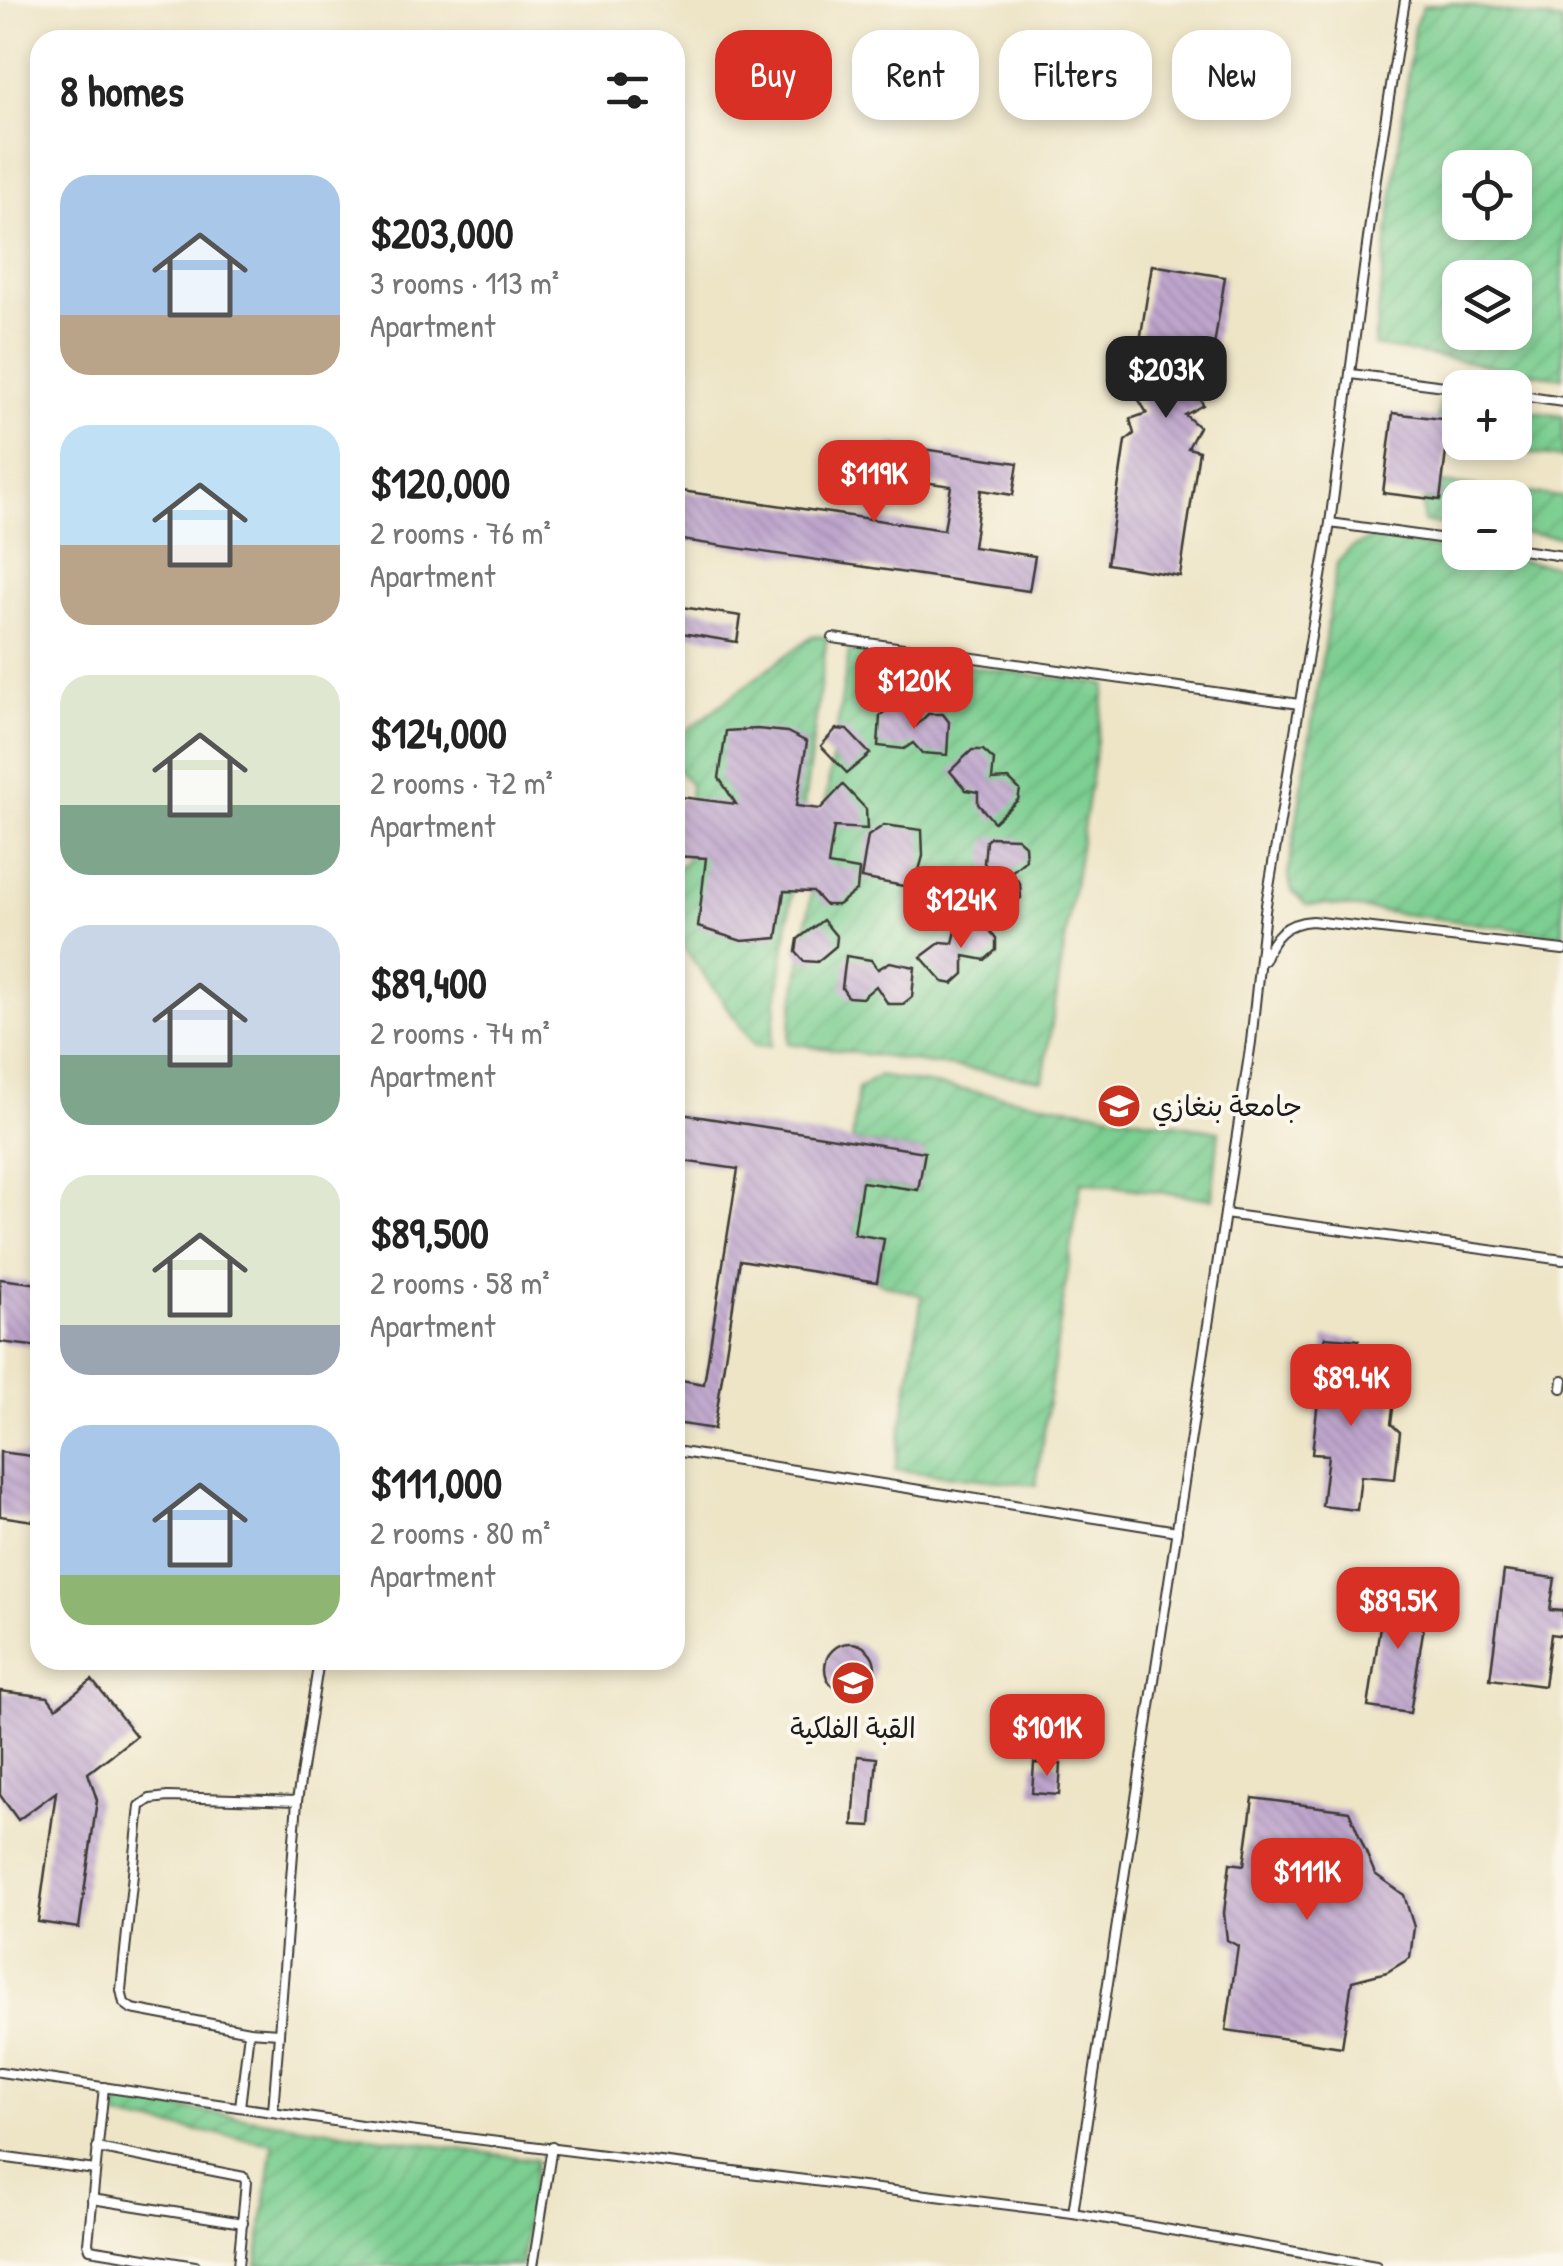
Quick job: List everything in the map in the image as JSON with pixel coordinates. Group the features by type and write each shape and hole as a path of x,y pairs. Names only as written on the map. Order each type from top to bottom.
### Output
{"lane":[{"path":"1073,2213 1224,1214 1265,911 1330,522 1377,170 1405,0"},
{"path":"1351,374 1442,386"},
{"path":"1532,398 1563,402"},
{"path":"1330,522 1442,538"},
{"path":"1532,551 1563,556"},
{"path":"833,638 1299,704"},
{"path":"1259,973 1270,944 1282,928 1312,921 1563,950"},
{"path":"1224,1214 1563,1260"},
{"path":"1562,1388 1563,1380"},
{"path":"685,1453 1177,1530"},
{"path":"273,2112 297,1800 317,1670"},
{"path":"279,2033 250,2032 132,2009 124,2003 121,1990 140,1806 150,1799 168,1797 297,1800"},
{"path":"240,2107 250,2032"},
{"path":"0,2072 273,2112 1073,2213 1376,2266"},
{"path":"104,2086 90,2250 195,2266"},
{"path":"534,2266 552,2147"},
{"path":"98,2148 238,2174 246,2182 238,2266"},
{"path":"0,2156 94,2170"},
{"path":"92,2199 242,2223"}],"green space":[{"path":"1451,3 1563,22 1563,378 1374,346 1414,27 1423,6"},
{"path":"1441,399 1442,399 1442,420 1437,420"},
{"path":"1532,411 1563,416 1563,458 1532,454"},
{"path":"1442,483 1442,524 1423,522 1423,501 1440,500"},
{"path":"1532,493 1563,497 1563,537 1532,534"},
{"path":"1374,538 1442,548 1442,570 1532,570 1532,562 1563,567 1563,935 1326,904 1306,905 1292,890 1288,876 1337,563 1351,548"},
{"path":"812,636 827,637 771,1046 755,1046 685,949 690,784 685,778 685,731"},
{"path":"849,651 1106,684 1043,1080 788,1043"},
{"path":"878,1076 1219,1131 1212,1199 1081,1182 1036,1485 895,1470 922,1296 877,1282 884,1239 854,1234 862,1182 918,1190 924,1152 852,1141 858,1089"},
{"path":"118,2099 536,2160 521,2266 257,2266 273,2143 117,2118"}],"building":[{"path":"1152,265 1225,277 1207,390 1197,391 1203,405 1185,415 1199,427 1188,448 1199,451 1180,576 1107,564 1125,441 1134,434 1130,419 1147,413 1134,392 1144,382 1135,373"},
{"path":"1393,413 1442,419 1445,460 1440,500 1383,493"},
{"path":"889,444 1018,463 1013,495 981,490 973,547 1035,556 1029,591 685,540 685,491 944,530 951,486 884,476"},
{"path":"685,608 741,616 737,642 685,634"},
{"path":"888,708 903,708 916,726 928,714 943,714 949,722 947,755 922,753 913,743 904,749 878,746 880,716"},
{"path":"836,729 847,730 870,754 847,773 821,746"},
{"path":"726,731 787,732 807,742 796,806 820,809 843,785 866,809 867,829 834,827 828,865 859,870 857,890 838,905 825,905 813,892 784,891 777,938 742,941 698,927 706,858 685,857 685,798 736,804 719,778"},
{"path":"972,750 983,750 994,760 992,780 1009,779 1020,790 1018,800 994,822 978,804 978,792 966,790 950,771"},
{"path":"884,825 922,830 923,856 914,888 861,878 868,836"},
{"path":"990,837 1017,838 1025,845 1026,860 1010,873 1020,883 1021,898 1013,904 980,904 981,879 990,871 984,863"},
{"path":"976,915 996,938 996,950 985,960 964,956 964,974 953,984 943,982 921,957 941,942 953,943 956,931"},
{"path":"823,920 837,937 836,946 817,962 804,961 796,952 798,939"},
{"path":"846,956 871,960 878,969 890,962 915,967 912,997 903,1004 888,1004 876,986 862,998 848,997 842,988"},
{"path":"685,1115 925,1152 918,1190 862,1182 854,1234 884,1239 877,1282 740,1260 714,1429 685,1425 685,1381 704,1384 738,1169 685,1161"},
{"path":"0,1279 30,1283 30,1346 0,1342"},
{"path":"1325,1337 1359,1340 1352,1396 1394,1401 1391,1424 1400,1432 1395,1479 1361,1476 1357,1510 1322,1506 1328,1455 1312,1454"},
{"path":"0,1452 30,1456 30,1520 0,1516"},
{"path":"1504,1571 1555,1578 1550,1610 1563,1611 1563,1636 1551,1634 1544,1686 1490,1679"},
{"path":"1399,1574 1414,1576 1410,1610 1426,1613 1410,1713 1368,1707 1383,1606 1395,1608"},
{"path":"850,1643 867,1651 875,1668 867,1685 850,1693 833,1685 825,1668 833,1651"},
{"path":"92,1680 136,1736 88,1773 97,1800 79,1928 38,1922 56,1792 18,1820 0,1795 0,1691 48,1697 56,1708"},
{"path":"858,1756 877,1758 871,1826 853,1825"},
{"path":"1034,1763 1061,1764 1059,1795 1032,1793"},
{"path":"1253,1798 1349,1811 1375,1874 1404,1895 1414,1927 1410,1958 1387,1972 1352,1981 1342,2047 1226,2030 1238,1946 1227,1940 1224,1913 1230,1863 1244,1865"}],"place":[{"name":"جامعة بنغازي","path":"1119,1106"},
{"name":"القبة الفلكية","path":"853,1683"}]}
